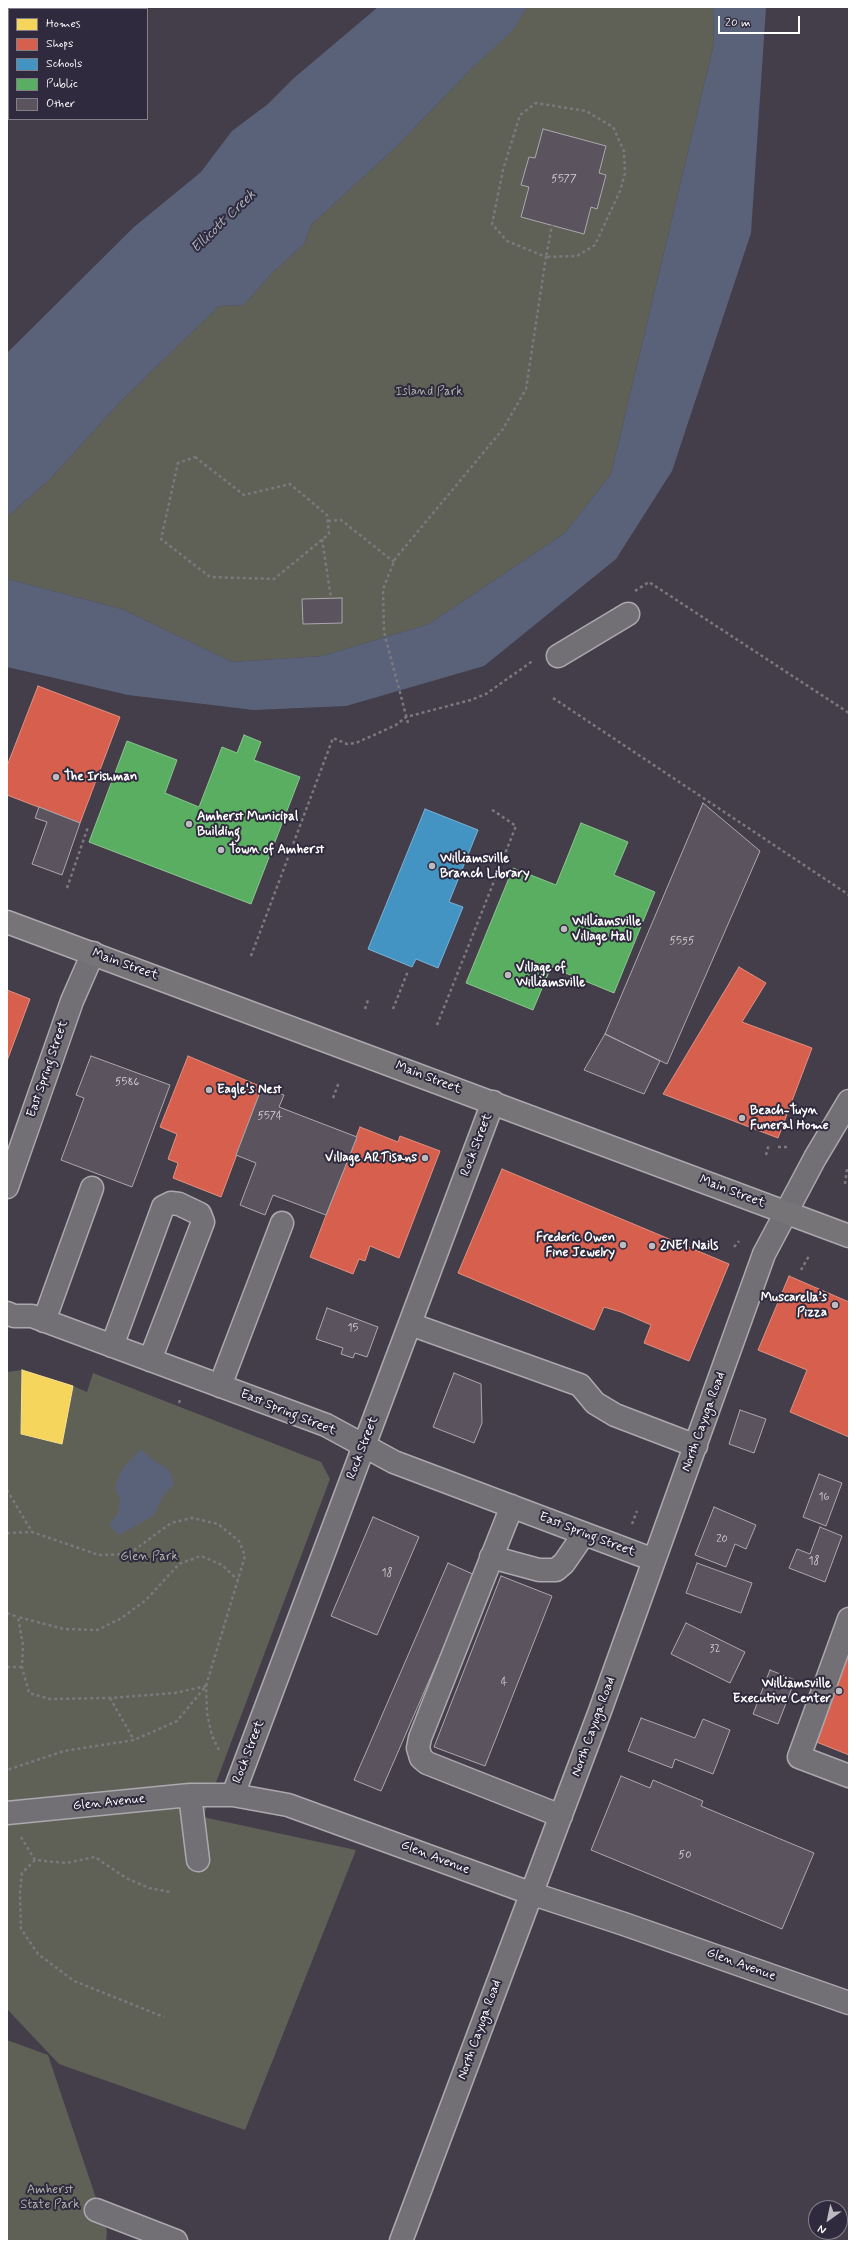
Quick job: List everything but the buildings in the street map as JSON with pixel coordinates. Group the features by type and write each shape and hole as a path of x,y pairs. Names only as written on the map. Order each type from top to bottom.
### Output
{"main road":[{"name":"Main Street","path":"7,922 849,1236"}],"street":[{"path":"548,657 629,605"},
{"name":"East Spring Street","path":"7,1187 72,1001 93,953"},
{"name":"North Cayuga Road","path":"401,2241 530,1893 561,1816 696,1446 764,1254 785,1213 849,1101"},
{"name":"Rock Street","path":"233,1795 493,1102"},
{"path":"38,1319 92,1188"},
{"path":"112,1346 163,1207 171,1203 179,1204 200,1214 203,1222 150,1360"},
{"path":"220,1386 282,1223"},
{"name":"East Spring Street","path":"7,1313 14,1316 38,1319 326,1425 394,1462 654,1560"},
{"path":"410,1324 580,1385 595,1403 615,1415 696,1446"},
{"path":"512,1506 420,1738 418,1748 422,1758 427,1763 561,1816"},
{"path":"491,1557 539,1570 556,1570 564,1563 584,1534"},
{"path":"849,1619 799,1757 849,1776"},
{"path":"190,1795 198,1860"},
{"name":"Glen Avenue","path":"9,1812 190,1795 233,1795 288,1805 530,1893 624,1924 849,2003"},
{"path":"96,2210 176,2241"}],"path":[{"path":"536,103 586,111 613,126 624,151 625,173 620,191 595,245 577,256 546,257 507,241 492,224 503,170 520,115 536,103"},
{"path":"408,723 384,632 383,589 394,562 503,429 526,389 552,225"},
{"path":"195,457 244,495 290,484 327,515 328,521 329,534 274,579 210,577 160,539 178,463 195,457"},
{"path":"328,521 341,520 394,562"},
{"path":"322,539 331,598"},
{"path":"629,605 648,582 849,713"},
{"path":"251,956 333,738 347,744 356,744 396,725 406,717 486,694 548,657"},
{"path":"553,698 849,895"},
{"path":"437,1025 516,826 490,810"},
{"path":"67,888 88,827"},
{"path":"393,1009 408,971"},
{"path":"365,1009 368,1000"},
{"path":"333,1098 339,1082"},
{"path":"766,1155 769,1144"},
{"path":"778,1147 788,1147"},
{"path":"845,1184 847,1169"},
{"path":"734,1247 739,1240"},
{"path":"801,1270 809,1256"},
{"path":"7,1490 32,1532"},
{"path":"632,1524 636,1511"},
{"path":"7,1533 32,1532 99,1555 129,1554 170,1523 192,1518 218,1524 239,1541 245,1556 206,1686 207,1713 212,1736 219,1750"},
{"path":"7,1613 64,1629 97,1630 120,1619 146,1600 179,1564 201,1556 222,1565 238,1580"},
{"path":"18,1617 23,1645 22,1667 29,1693 50,1699 110,1698 175,1693 206,1686"},
{"path":"7,1667 22,1667"},
{"path":"7,1770 64,1751 134,1740 177,1721 206,1686"},
{"path":"110,1698 134,1740"},
{"path":"9,1812 17,1830 35,1860"},
{"path":"35,1860 66,1863 95,1857 126,1878 149,1888 170,1892"},
{"path":"35,1860 22,1873 20,1893 21,1929 38,1954 74,1981 164,2017"}],"green space":[{"name":"Island Park","path":"527,7 713,7 714,43 611,474 565,533 429,624 322,656 232,662 122,609 7,579 7,517 49,480 120,402 219,306 244,305 271,274 304,244 311,225 396,147 472,68 512,30"},
{"name":"Glen Park","path":"22,1370 21,1435 62,1444 73,1386 87,1392 93,1373 321,1462 330,1479 203,1817 356,1850 245,2130 59,2064 7,2009 7,1372"},
{"name":"Amherst State Park","path":"7,2040 48,2055 107,2231 106,2241 7,2241"}],"water":[{"name":"Ellicott Creek","path":"378,7 527,7 513,30 472,68 396,147 311,225 304,244 271,274 244,305 219,306 120,402 49,480 7,517 7,353 134,227 201,172 232,131 268,104 294,78"},
{"path":"713,7 766,7 751,233 672,471 616,559 484,666 346,706 254,710 128,695 7,667 7,579 122,609 232,662 322,656 429,624 565,533 611,474 714,43"},
{"path":"141,1449 149,1457 169,1470 174,1484 161,1499 154,1515 119,1535 109,1525 118,1513 120,1500 115,1487 122,1469"}],"place":[{"name":"The Irishman","path":"56,777"},
{"name":"Amherst Municipal Building","path":"189,824"},
{"name":"Town of Amherst","path":"221,850"},
{"name":"Williamsville Branch Library","path":"432,866"},
{"name":"Williamsville Village Hall","path":"564,929"},
{"name":"Village of Williamsville","path":"508,975"},
{"name":"Eagle's Nest","path":"209,1090"},
{"name":"Beach-Tuyn Funeral Home","path":"742,1118"},
{"name":"Village ARTisans","path":"425,1158"},
{"name":"Frederic Owen Fine Jewelry","path":"623,1245"},
{"name":"2NE1 Nails","path":"652,1246"},
{"name":"Muscarella’s Pizza","path":"835,1305"},
{"name":"Williamsville Executive Center","path":"839,1691"}]}
